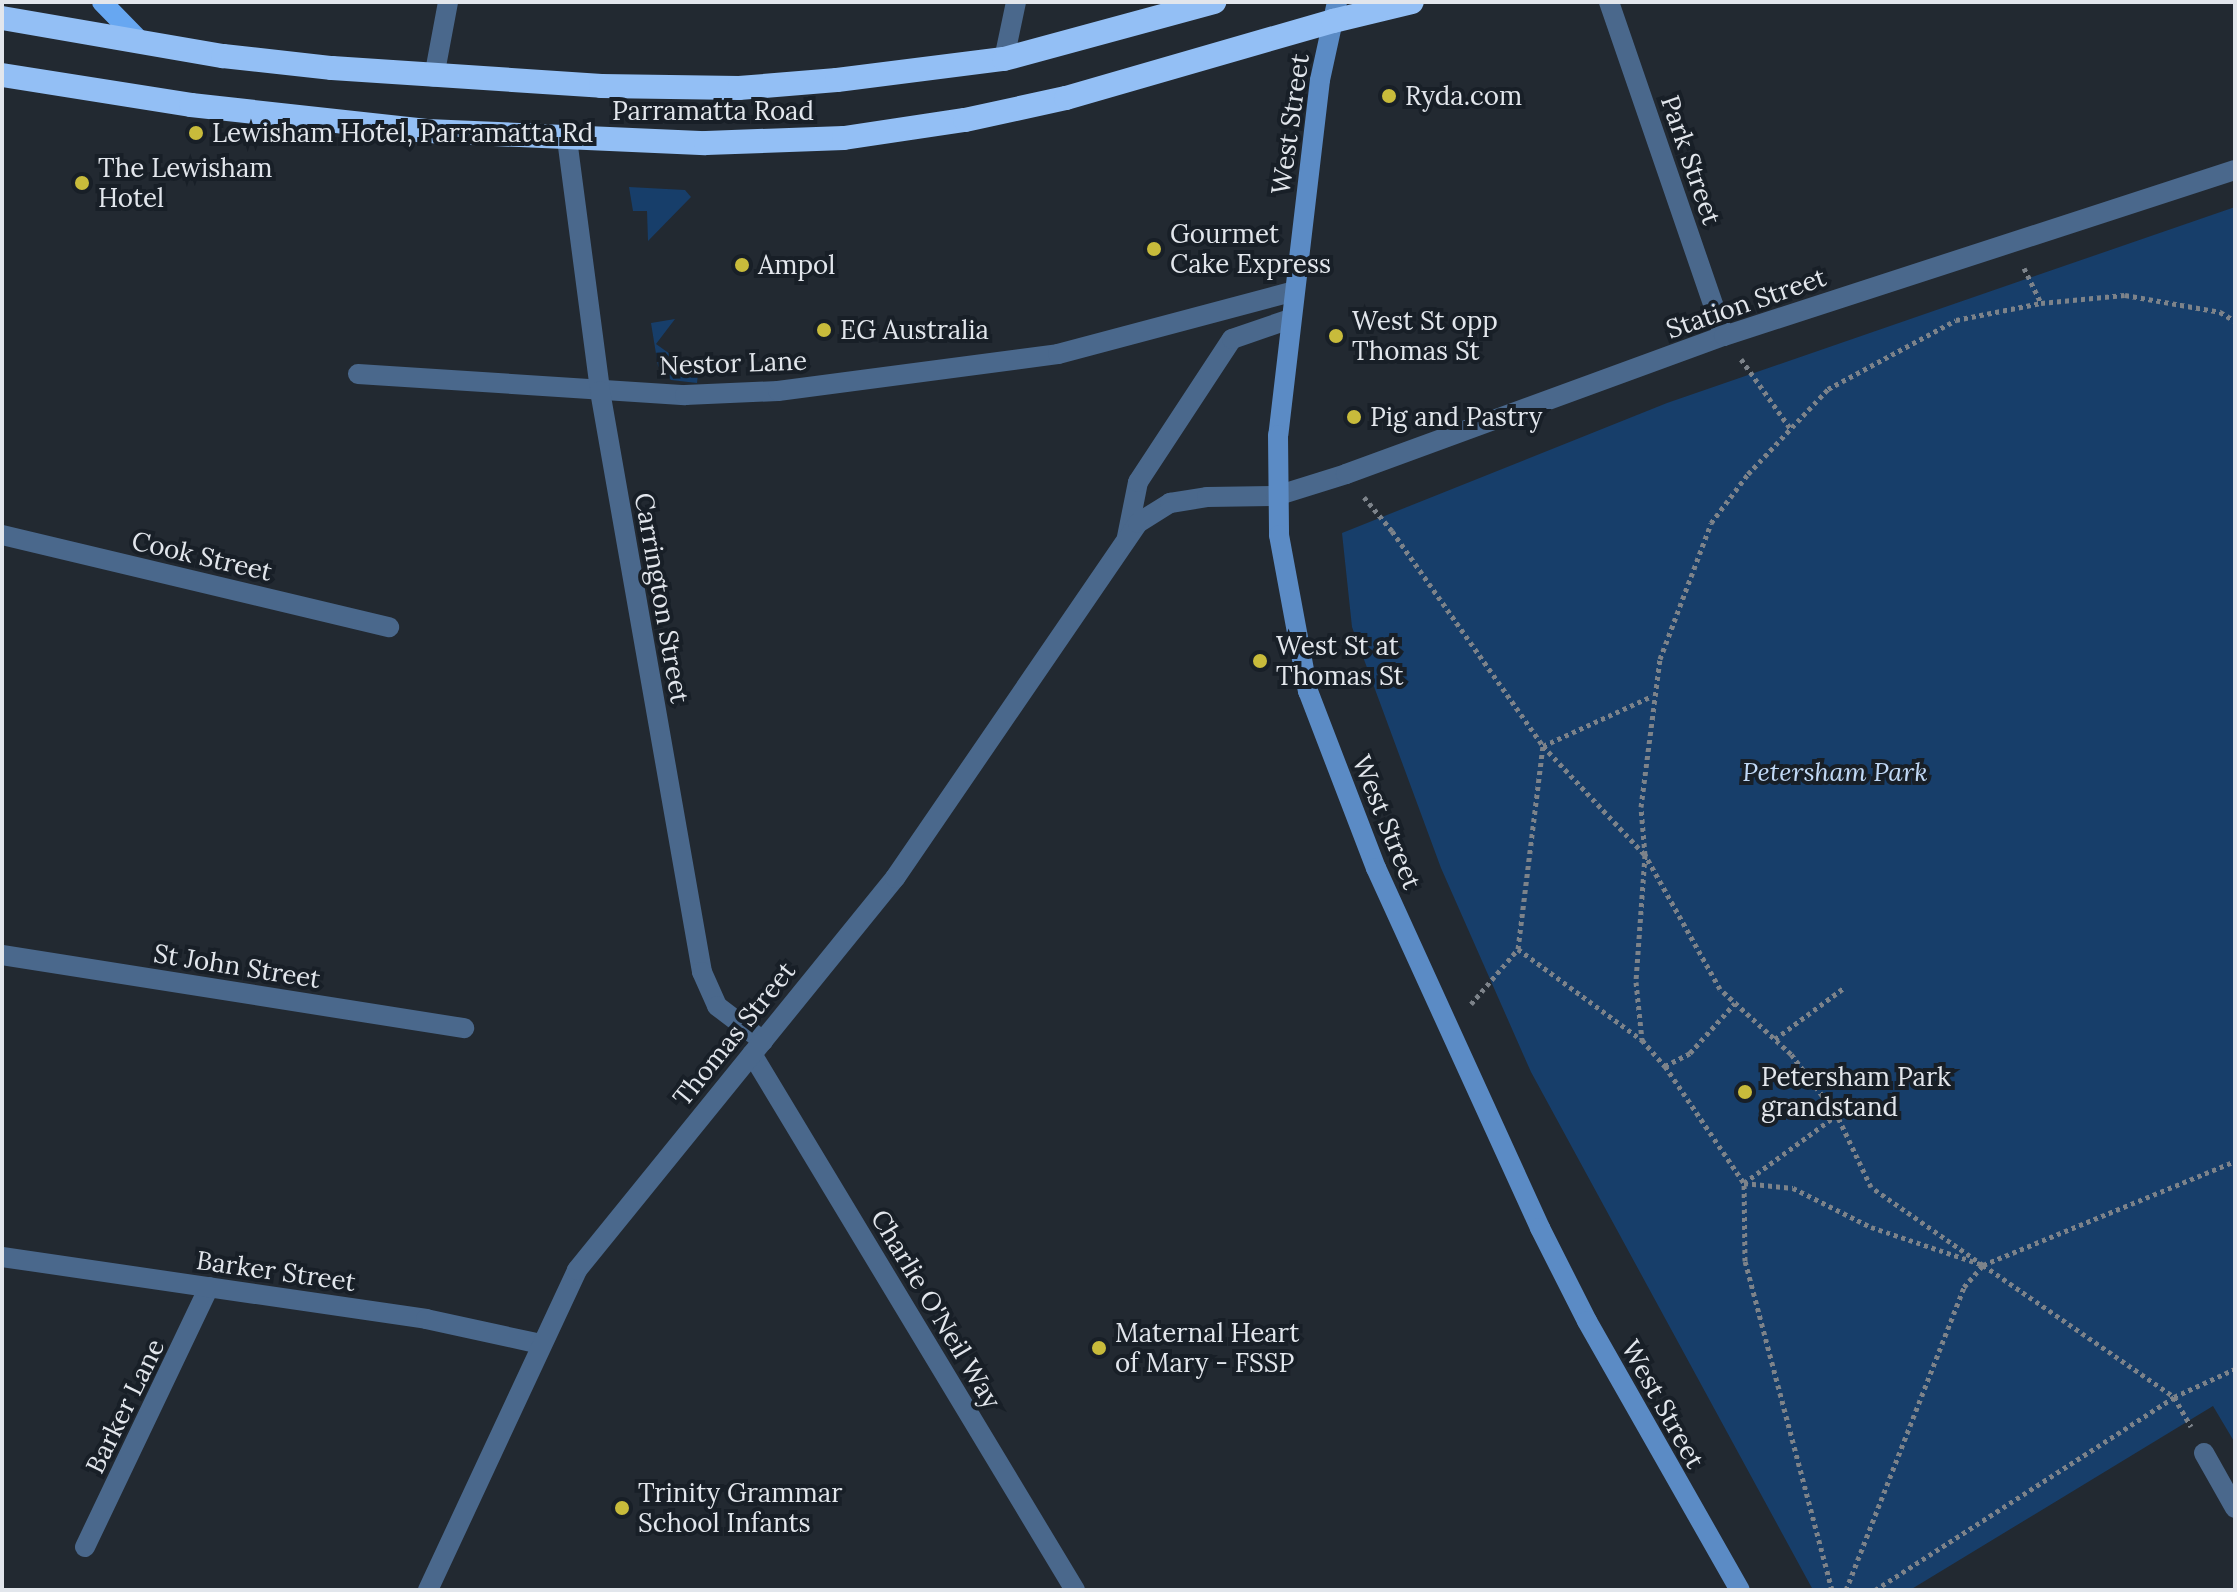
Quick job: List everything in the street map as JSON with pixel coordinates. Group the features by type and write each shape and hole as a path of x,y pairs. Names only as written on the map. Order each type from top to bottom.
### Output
{"highway":[{"name":"Parramatta Road","path":"2,18 223,56 434,77 601,86 739,88 837,80 1004,59 1214,2"},
{"name":"Parramatta Road","path":"2,75 295,118 567,139 706,143 844,138 965,120 1066,98 1335,11 1412,2"}],"main road":[{"path":"102,2 142,43"},
{"name":"West Street","path":"1335,11 1320,80 1278,435 1276,496 1296,641 1308,691 1376,868 1587,1321 1740,1590"}],"street":[{"path":"434,77 448,2"},
{"path":"1004,59 1016,2"},
{"name":"Park Street","path":"1609,2 1724,336"},
{"name":"Carrington Street","path":"567,139 600,391 702,972 717,1006 757,1048"},
{"name":"Station Street","path":"1276,496 1346,474 1724,336 2235,170"},
{"name":"Nestor Lane","path":"358,374 685,395 778,391 1058,354 1294,291"},
{"name":"Thomas Street","path":"1127,537 1138,482 1232,339 1290,319"},
{"name":"Thomas Street","path":"428,1590 577,1270 895,878 1127,537 1146,517 1170,503 1207,497 1276,496"},
{"name":"Cook Street","path":"2,535 389,627"},
{"name":"St John Street","path":"2,955 464,1028"},
{"name":"Charlie O'Neil Way","path":"757,1048 1075,1590"},
{"name":"Barker Street","path":"2,1257 426,1319 541,1344"},
{"name":"Barker Lane","path":"85,1547 209,1287"},
{"path":"2204,1453 2235,1508"}],"path":[{"path":"1642,1040 1636,982 1645,855 1641,807 1653,695 1660,659 1711,523 1790,428 1828,389 1956,320 2041,303 2125,295 2220,312 2235,321"},
{"path":"1724,336 1790,428"},
{"path":"1346,474 1392,531 1543,746 1645,855 1720,989 1791,1054 1837,1115 1871,1187 2174,1397"},
{"path":"1543,746 1653,695"},
{"path":"1449,1029 1518,949 1543,746"},
{"path":"1518,949 1642,1040 1665,1066 1744,1183 1745,1261 1832,1590"},
{"path":"1775,1039 1845,987"},
{"path":"1665,1066 1690,1053 1735,1003"},
{"path":"1744,1183 1837,1115"},
{"path":"1846,1590 1964,1287 1983,1265 2235,1161"},
{"path":"1744,1183 1793,1188 1871,1227 1983,1265"},
{"path":"1875,1590 2174,1397 2235,1369"}],"green space":[{"path":"629,187 685,190 691,197 648,241 647,211 633,211"},
{"name":"Petersham Park","path":"2235,207 2235,1443 2213,1406 1910,1590 1813,1590 1531,1072 1441,868 1352,627 1342,533 1667,403"},
{"path":"675,319 656,344 698,374 697,383 671,380 658,366 651,323"}],"place":[{"name":"Ryda.com","path":"1389,96"},
{"name":"Lewisham Hotel, Parramatta Rd","path":"196,133"},
{"name":"The Lewisham Hotel","path":"82,183"},
{"name":"Gourmet Cake Express","path":"1154,249"},
{"name":"Ampol","path":"742,265"},
{"name":"EG Australia","path":"824,330"},
{"name":"West St opp Thomas St","path":"1336,336"},
{"name":"Pig and Pastry","path":"1354,417"},
{"name":"West St at Thomas St","path":"1260,661"},
{"name":"Petersham Park grandstand","path":"1745,1092"},
{"name":"Maternal Heart of Mary - FSSP","path":"1099,1348"},
{"name":"Trinity Grammar School Infants","path":"622,1508"}]}
